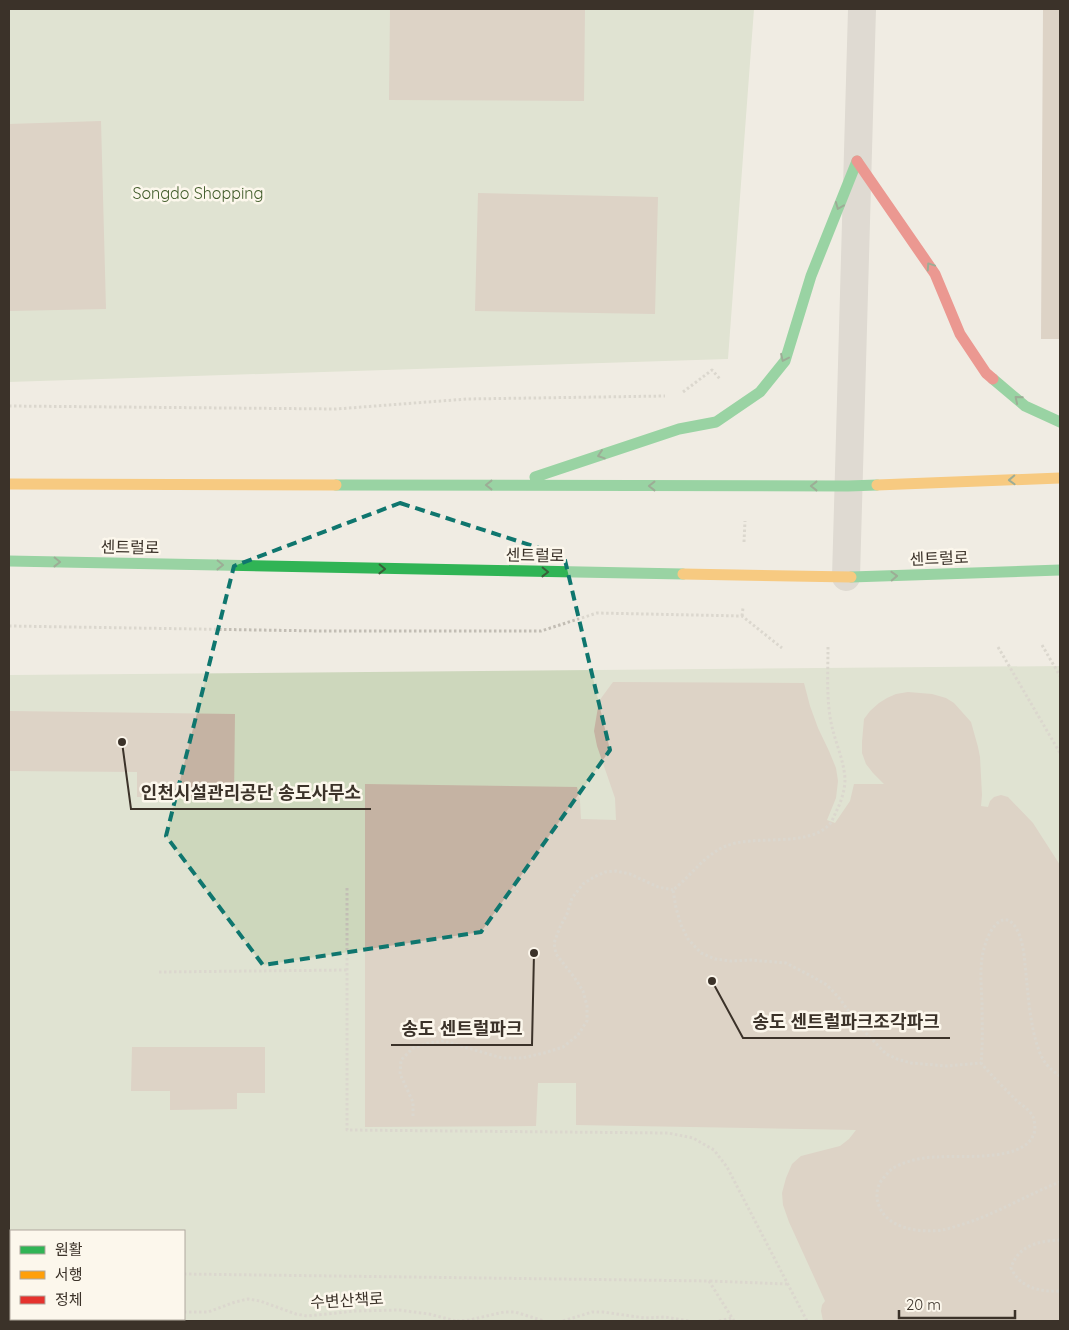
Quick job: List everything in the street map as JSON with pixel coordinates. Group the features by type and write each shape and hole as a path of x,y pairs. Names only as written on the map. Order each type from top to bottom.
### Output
{"main road":[{"path":"858,160 935,274 960,334 986,373 1026,406 1060,422"},
{"path":"512,485 679,430 716,422 760,392 785,361 811,276 858,160"},
{"path":"9,484 848,486 1060,478"},
{"name":"센트럴로","path":"9,561 846,577 1060,570"}],"street":[{"path":"846,577 862,9"}],"path":[{"path":"679,395 712,370"},
{"path":"9,406 336,409 467,399 669,396"},
{"path":"9,626 320,631 541,631 597,613 742,616 782,648"},
{"path":"1042,645 1060,676"},
{"path":"413,1116 413,1102 400,1074 401,1060 413,1048 444,1041 502,1058 522,1058 563,1047 578,1034 587,1021 587,1006 583,991 556,954 554,943 572,898 583,884 605,872 616,871 630,874 658,887 673,890 686,880 703,861 726,846 742,841 792,839 809,836 828,826 843,793 845,778 829,711 828,647"},
{"path":"998,647 1060,752"},
{"path":"347,888 346,1130 668,1133 693,1138 714,1150 727,1167 807,1321"},
{"path":"673,890 676,908 688,939 701,953 715,959 730,961 751,960 786,963 813,976 827,985 866,1033 886,1054 897,1059 911,1063 947,1066 981,1063"},
{"path":"1060,1076 1053,1072 1044,1062 1036,1040 1022,942 1012,922 1006,919 1002,920 991,930 983,954 980,985 982,1020 981,1063 1033,1117 1034,1135 1026,1144 1012,1151 998,1154 908,1161 894,1167 886,1174 878,1187 877,1200 882,1213 892,1222 921,1231 942,1230 1000,1210 1060,1182"},
{"path":"159,972 347,970"},
{"path":"1060,1240 1038,1243 1024,1248 1018,1253 1011,1268 1015,1277 1025,1284 1043,1291 1060,1291"},
{"path":"185,1274 709,1281 787,1284"},
{"path":"709,1281 733,1320 719,1321"},
{"name":"수변산책로","path":"185,1312 208,1312 248,1299 307,1316 355,1311 399,1310 429,1314 456,1321 504,1312 515,1312 544,1321"},
{"path":"564,1321 592,1312 603,1312 645,1318 665,1317 689,1321"}],"highlighted area":[{"path":"400,503 564,556 610,750 481,932 263,965 166,836 234,566"}],"green space":[{"name":"Songdo Shopping","path":"9,9 754,9 728,359 9,382"},
{"path":"1060,666 1060,1321 9,1321 9,675"}],"building":[{"path":"390,9 585,9 584,101 389,100"},
{"path":"1043,9 1060,9 1060,339 1041,339"},
{"path":"101,121 106,309 9,311 9,124"},
{"path":"478,193 658,197 655,314 475,311"},
{"path":"613,682 804,683 818,728 836,768 838,781 836,798 827,820 835,823 850,801 854,784 884,784 866,764 862,753 864,719 879,703 896,694 908,692 932,694 946,698 954,703 971,722 980,757 981,806 988,807 994,797 1001,795 1008,797 1033,823 1060,865 1060,1321 823,1321 821,1311 825,1301 789,1222 783,1205 782,1193 792,1164 801,1156 840,1146 856,1130 576,1125 576,1083 538,1083 536,1126 365,1127 365,784 577,787 581,819 616,820 615,798 597,746 594,731 599,701"},
{"path":"9,711 235,714 234,798 137,797 137,772 9,771"},
{"path":"132,1047 265,1047 265,1093 237,1093 237,1109 170,1110 170,1091 131,1091"}],"traffic: fast":[{"path":"535,477 679,429 716,422 760,392 785,361 811,276 857,161"},
{"path":"993,379 1025,406 1060,422"},
{"path":"336,485 877,485"},
{"path":"9,561 683,574"},
{"path":"851,577 1060,570"}],"traffic: slow":[{"path":"877,485 1060,478"},
{"path":"9,484 336,485"},
{"path":"683,574 851,577"}],"traffic: jam":[{"path":"857,161 935,274 960,334 986,373 993,379"}],"place":[{"name":"인천시설관리공단 송도사무소","path":"122,742"},
{"name":"송도 센트럴파크","path":"534,953"},
{"name":"송도 센트럴파크조각파크","path":"712,981"}]}
